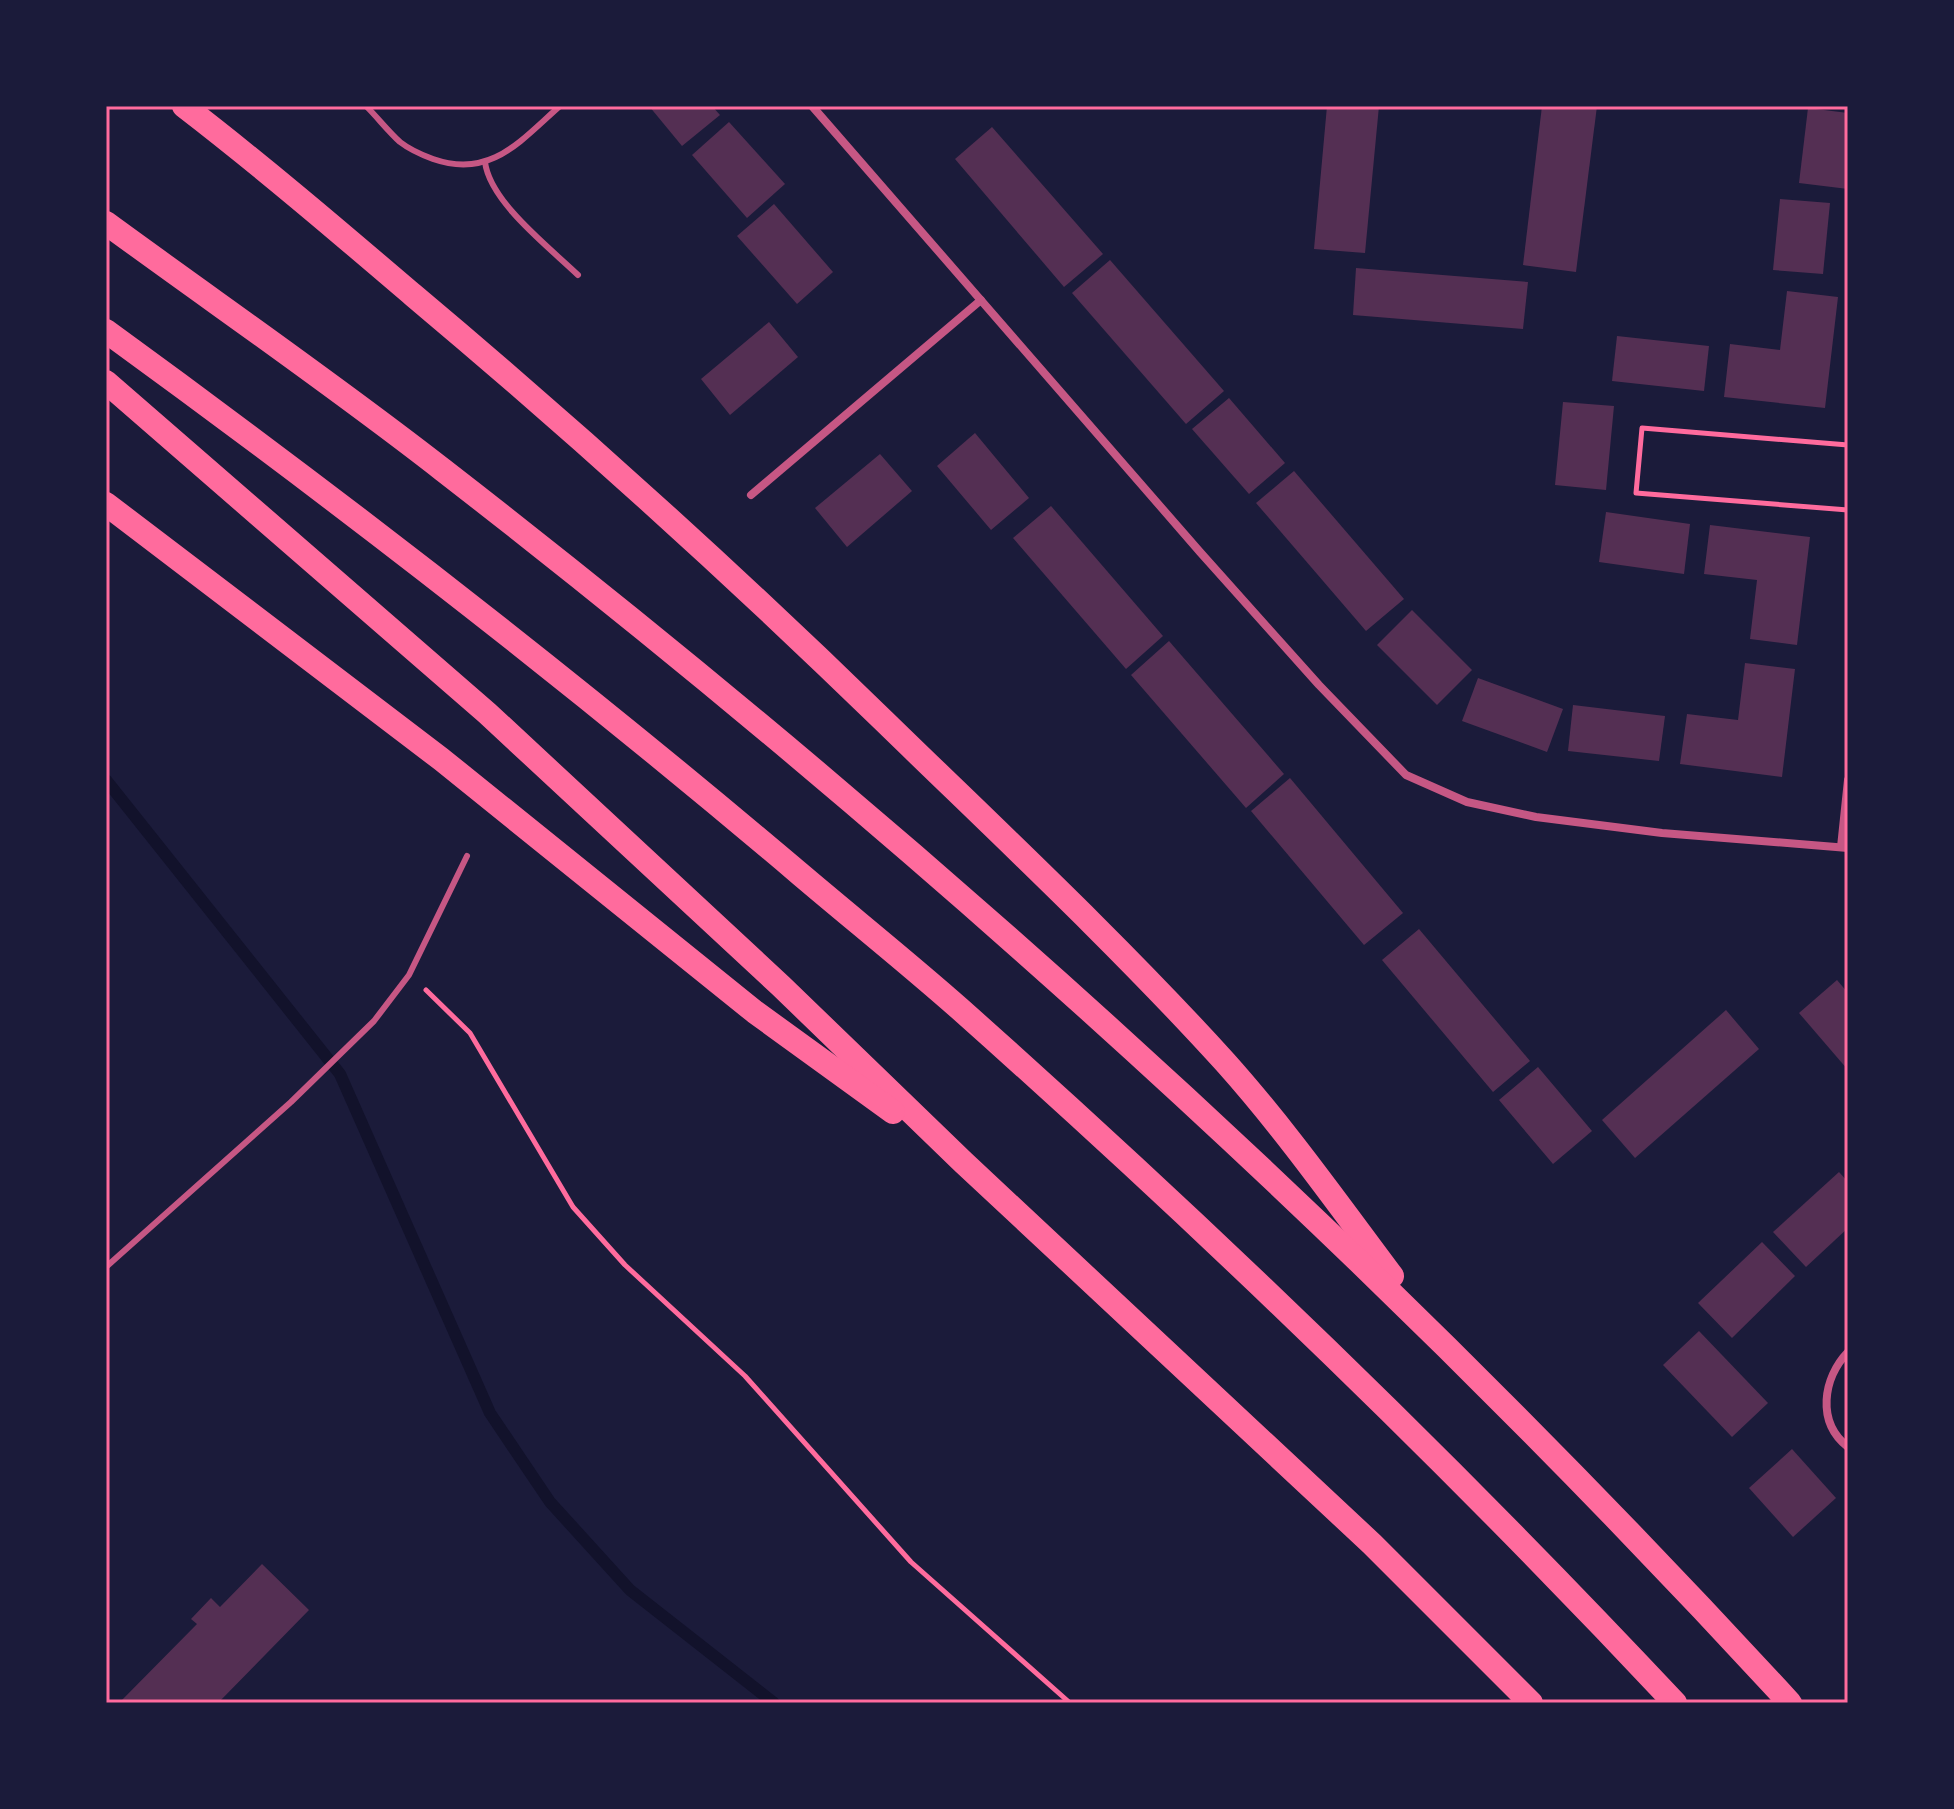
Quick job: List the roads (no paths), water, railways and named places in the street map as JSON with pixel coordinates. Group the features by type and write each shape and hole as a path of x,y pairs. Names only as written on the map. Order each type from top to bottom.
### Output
{"highway":[{"path":"184,106 325,220 657,506 1064,896 1226,1063 1443,1344"},
{"path":"106,223 441,468 800,758 1011,941 1282,1187 1443,1344 1618,1520 1790,1703"},
{"path":"106,331 261,444 541,660 956,1006 1256,1281 1548,1569 1675,1703"},
{"path":"106,382 487,713 1372,1544 1531,1703"},
{"path":"106,504 441,759 755,1012 963,1162"}],"street":[{"path":"812,106 1210,564 1319,685 1406,775 1467,802 1536,817 1662,833 1844,847 1848,780"},
{"path":"751,495 981,300"},
{"path":"1848,1352 1837,1364 1828,1384 1826,1406 1831,1426 1848,1447"}],"lane":[{"path":"366,106 402,144 426,157 451,165 476,165 515,146 560,106"},
{"path":"485,162 486,176 499,198 578,275"},
{"path":"106,1267 291,1102 374,1021 409,975 467,856"}],"waterway":[{"path":"106,780 340,1074 490,1413 550,1502 630,1590 774,1703"}]}
